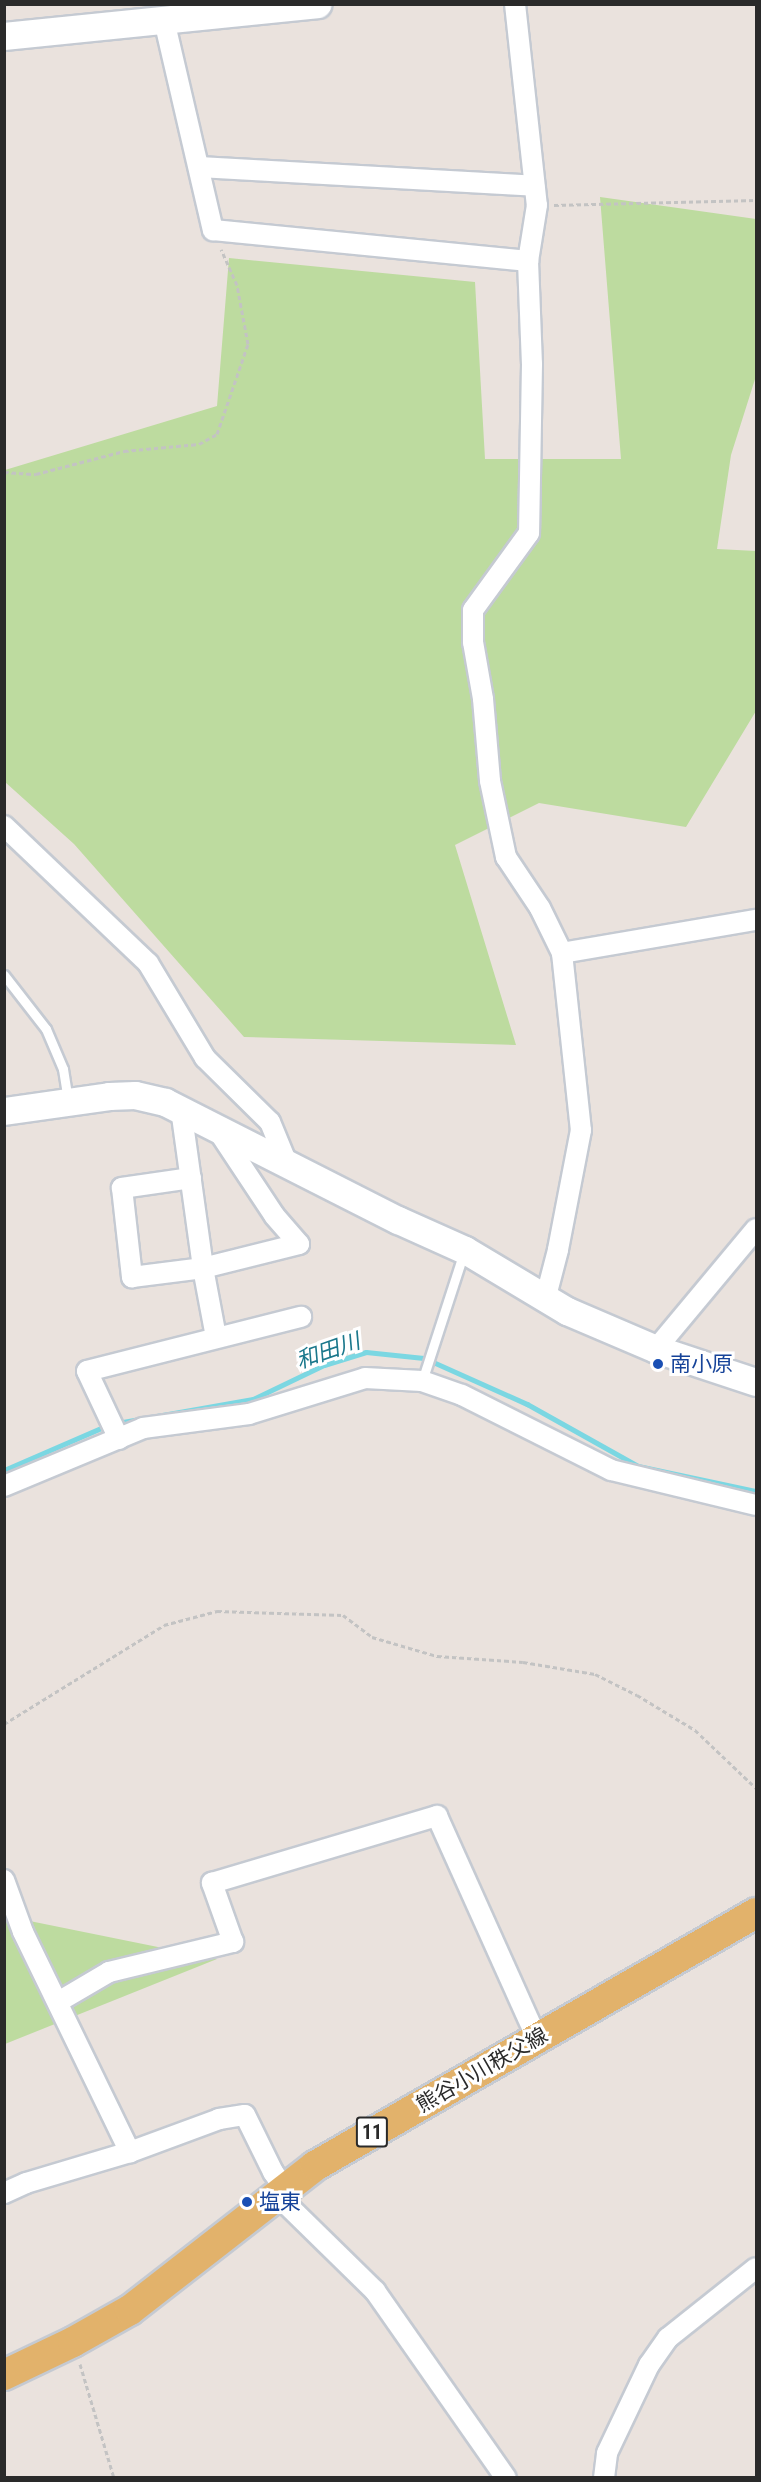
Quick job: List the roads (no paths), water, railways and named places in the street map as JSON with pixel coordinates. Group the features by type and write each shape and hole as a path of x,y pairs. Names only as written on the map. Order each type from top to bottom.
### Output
{"main road":[{"name":"熊谷小川秩父線","path":"4,2375 73,2342 130,2310 280,2191 359,2139 756,1913"}],"street":[{"path":"4,36 317,4"},
{"path":"515,4 535,195 528,261 532,364 529,533 473,610 473,642 483,699 490,781 506,857 540,908 562,953 581,1130 558,1250 546,1296"},
{"path":"164,20 213,230 528,261"},
{"path":"199,167 535,195"},
{"path":"4,826 148,963 205,1059 270,1122 286,1161"},
{"path":"562,953 756,920"},
{"path":"4,1111 109,1096 135,1095 165,1102 286,1161 398,1220 465,1250 546,1296 567,1311 656,1349 756,1382"},
{"path":"181,1109 203,1268 216,1337"},
{"path":"190,1178 122,1188 132,1277 203,1268 299,1244 274,1215 216,1128"},
{"path":"656,1349 756,1229"},
{"path":"119,1439 87,1371 301,1317"},
{"path":"4,1486 143,1428 249,1413 365,1378 422,1381 462,1395 611,1470 756,1505"},
{"path":"58,2002 109,1972 233,1942 212,1883 436,1816 537,2038"},
{"path":"4,1880 23,1932 130,2152"},
{"path":"4,2193 26,2183 130,2152 219,2119 245,2115 280,2191 375,2290 506,2478"},
{"path":"604,2478 607,2454 650,2365 668,2338 756,2268"}],"lane":[{"path":"4,975 46,1029 63,1069 69,1102"},
{"path":"422,1381 465,1250"}],"waterway":[{"name":"和田川","path":"117,1423 253,1399 324,1365 366,1352 424,1358 527,1404 638,1466 756,1491"},
{"name":"和田川","path":"4,1470 108,1425"}],"place":[{"name":"南小原","path":"658,1364"},
{"name":"塩東","path":"247,2202"}]}
